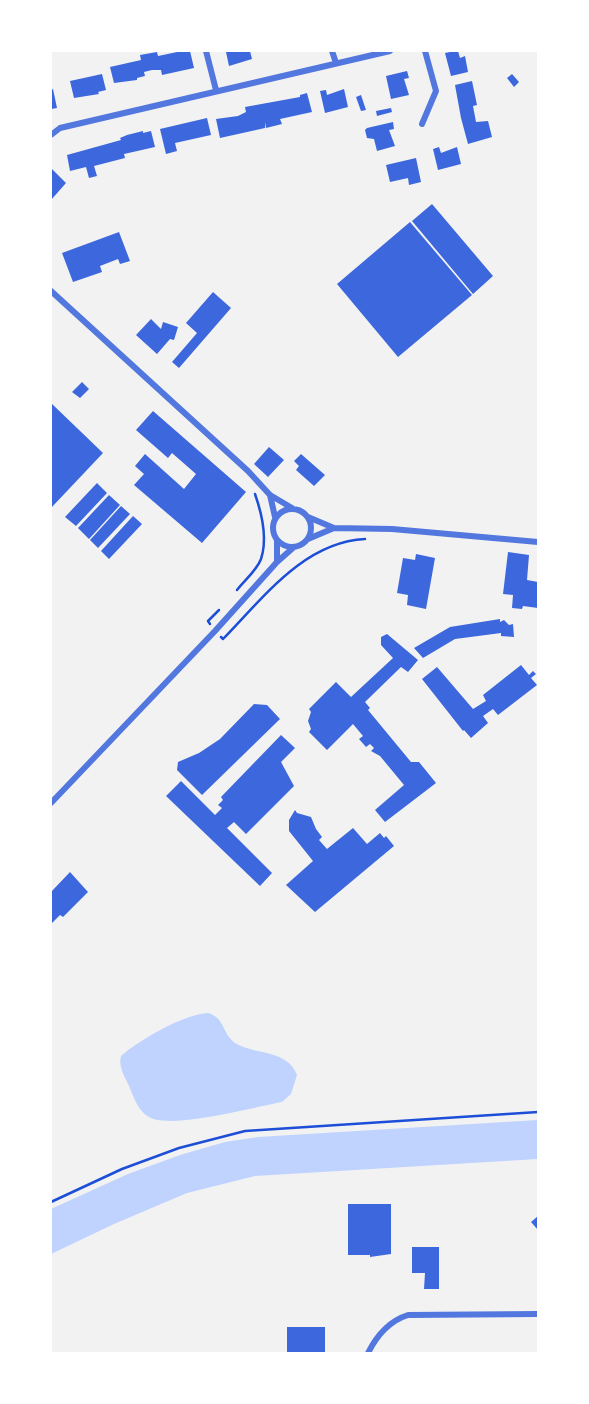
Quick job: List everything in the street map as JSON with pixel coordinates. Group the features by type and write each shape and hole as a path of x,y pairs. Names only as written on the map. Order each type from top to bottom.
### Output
{"street":[{"path":"206,51 216,90"},
{"path":"332,51 336,63"},
{"path":"51,135 60,128 390,51"},
{"path":"422,124 436,91 425,51"},
{"path":"51,291 248,471 270,495 292,508 299,509 308,517 334,528 392,529 538,542"},
{"path":"270,495 275,517 272,530 277,541 277,562"},
{"path":"275,517 292,508"},
{"path":"308,517 311,528 308,539"},
{"path":"51,803 277,562 294,547 334,528"},
{"path":"277,541 282,545 294,547"},
{"path":"368,1353 375,1340 396,1319 408,1315 538,1314"}],"path":[{"path":"232,596 260,561 262,554 265,537 253,488"},
{"path":"224,604 208,621 223,639 287,573 321,550 346,540 373,539"},
{"path":"51,1202 122,1169 179,1147 245,1131 538,1112"}],"water":[{"path":"208,1013 218,1019 232,1041 287,1061 297,1075 291,1094 282,1102 213,1116 175,1121 149,1117 135,1100 121,1068 121,1056 162,1029 198,1014"},
{"path":"538,1120 538,1159 255,1176 187,1193 51,1254 51,1209 128,1174 225,1142 258,1137"}],"building":[{"path":"190,51 194,68 162,75 161,70 152,70 144,72 145,76 137,80 114,83 110,67 141,60 140,55 157,52 158,56"},
{"path":"250,51 252,59 229,66 226,52"},
{"path":"458,51 460,58 465,56 468,72 451,76 445,53"},
{"path":"407,71 409,78 404,79 409,95 391,99 386,76"},
{"path":"102,74 106,90 98,92 99,94 74,98 70,81"},
{"path":"512,74 519,82 514,87 507,78"},
{"path":"472,81 477,105 473,106 476,122 488,121 492,137 468,144 455,85"},
{"path":"53,89 57,108 51,109 51,90"},
{"path":"344,89 348,107 325,113 320,91 326,90 327,95"},
{"path":"307,93 312,112 280,119 282,124 266,128 265,122 265,128 220,138 216,119 238,116 246,112 245,107 300,97"},
{"path":"361,95 366,110 361,111 356,97"},
{"path":"391,108 392,112 377,116 376,111"},
{"path":"207,118 211,135 175,143 177,151 166,154 160,129"},
{"path":"393,122 394,129 389,130 395,146 377,151 374,139 367,138 365,130"},
{"path":"143,131 151,131 155,147 124,154 125,158 94,166 97,176 89,178 86,167 70,171 67,155"},
{"path":"439,147 441,153 457,147 461,164 438,170 433,149"},
{"path":"416,158 421,182 409,185 408,178 390,182 386,165"},
{"path":"51,168 66,183 51,200"},
{"path":"432,204 493,276 473,294 412,221"},
{"path":"410,222 472,295 398,357 337,284"},
{"path":"119,232 130,261 120,264 118,259 100,266 102,272 73,282 62,253"},
{"path":"213,292 231,308 179,368 172,362 197,333 186,323"},
{"path":"151,319 161,329 163,322 178,327 174,340 170,339 157,354 136,335"},
{"path":"82,382 89,389 80,398 72,392"},
{"path":"51,403 103,453 51,508"},
{"path":"153,411 246,492 202,543 134,485 144,474 135,466 145,454 184,489 196,474 172,453 168,458 136,430"},
{"path":"269,447 284,460 268,477 254,464"},
{"path":"301,454 325,475 314,486 296,470 299,466 294,461"},
{"path":"97,483 107,493 76,526 65,517"},
{"path":"109,495 120,505 89,539 78,528"},
{"path":"121,506 130,514 98,548 90,540"},
{"path":"133,516 142,524 109,559 101,551"},
{"path":"508,552 529,555 527,580 538,582 538,608 512,608 513,595 503,594"},
{"path":"416,554 435,558 426,609 407,605 408,595 397,593 403,558 415,560"},
{"path":"500,619 500,622 504,620 509,625 513,624 514,637 501,636 501,633 455,639 423,658 414,648 450,627"},
{"path":"387,634 418,660 408,672 401,667 365,702 370,708 368,710 411,762 419,762 436,783 385,822 375,810 404,785 380,756 371,751 374,748 370,744 366,747 359,739 363,736 353,724 327,750 309,732 311,729 308,721 311,712 309,709 336,682 351,697 393,658 381,645 381,637"},
{"path":"521,665 529,675 533,671 536,674 531,678 537,685 498,715 493,709 483,716 488,723 471,738 422,679 437,667 473,709 486,701 483,695"},
{"path":"254,704 267,705 280,719 202,795 177,770 178,762 199,753 220,739"},
{"path":"281,735 295,748 281,762 294,786 246,834 234,822 227,828 272,873 260,886 166,796 181,781 215,815 222,808 218,805 223,800 221,797"},
{"path":"295,810 311,817 322,837 319,840 327,849 353,828 367,844 380,833 394,846 315,912 286,885 313,861 289,831 289,820"},
{"path":"70,872 88,892 63,917 60,915 51,924 51,892"},
{"path":"348,1204 391,1204 391,1254 370,1257 348,1255"},
{"path":"538,1216 538,1230 531,1222"},
{"path":"412,1247 439,1247 439,1289 424,1289 425,1273 412,1273"},
{"path":"287,1327 325,1327 325,1353 287,1353"}]}
